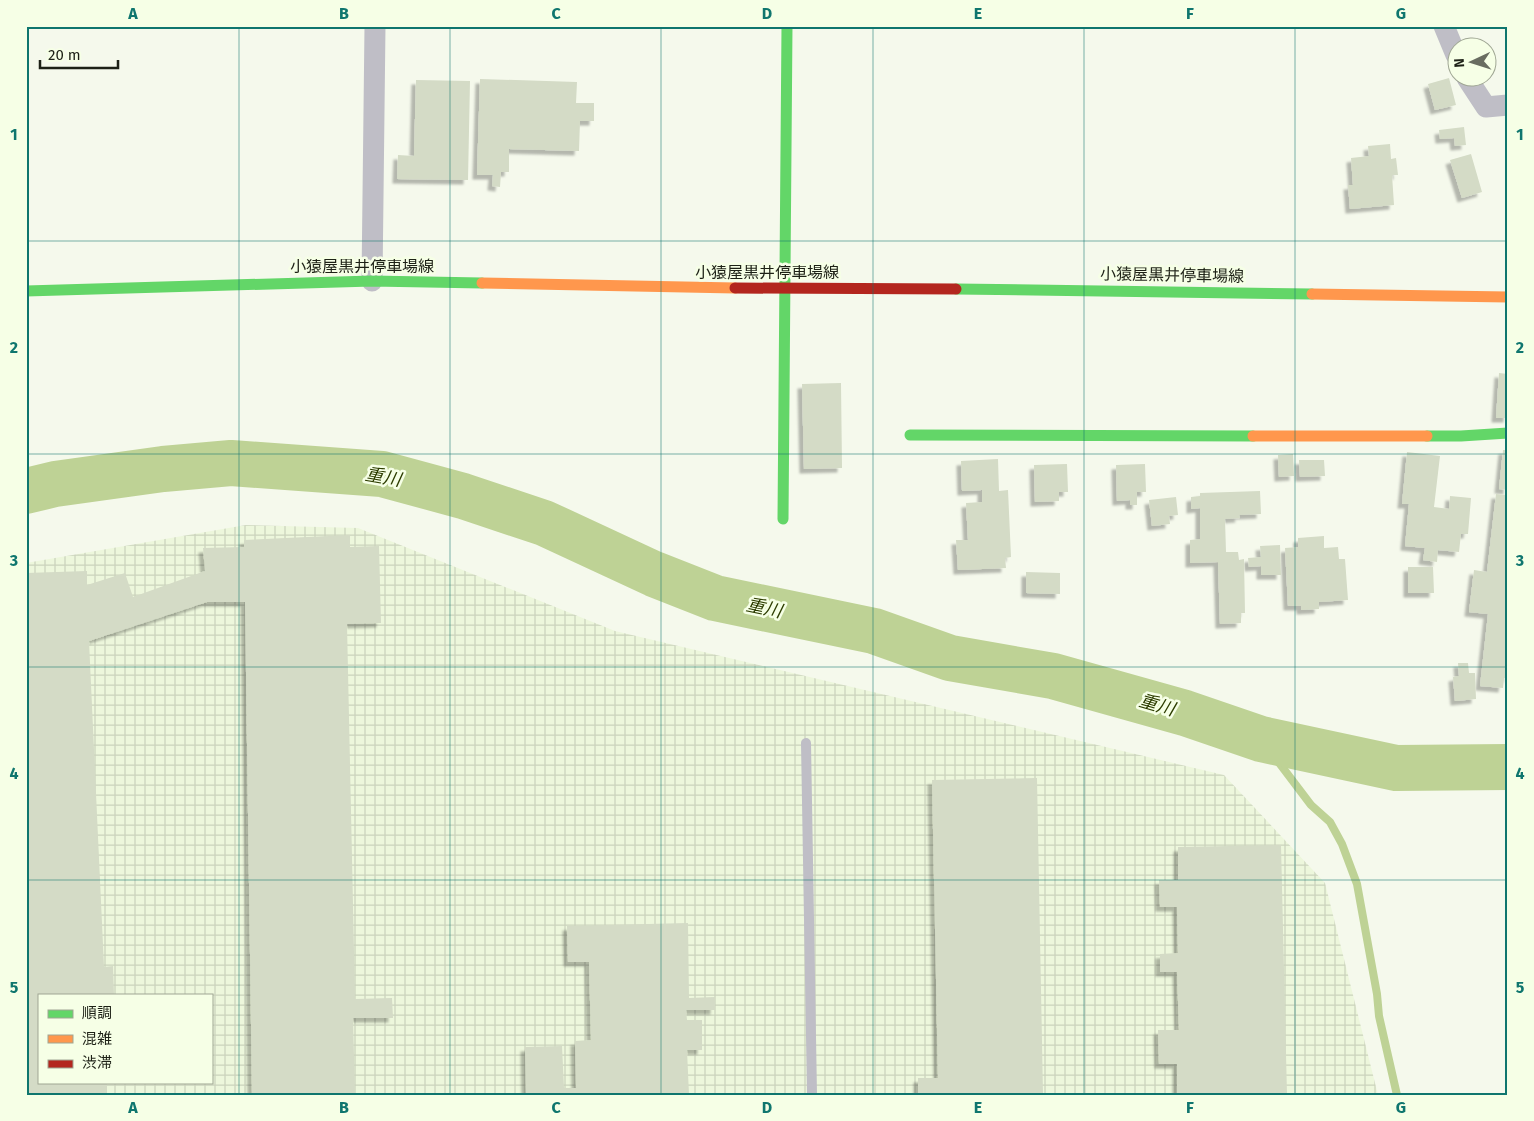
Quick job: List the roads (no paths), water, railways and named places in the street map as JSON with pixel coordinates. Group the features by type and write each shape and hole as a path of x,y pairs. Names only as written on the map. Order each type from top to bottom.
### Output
{"main road":[{"path":"783,519 787,26"},
{"name":"小猿屋黒井停車場線","path":"26,291 372,281 1508,297"},
{"path":"910,435 1462,436 1508,433"}],"street":[{"path":"372,281 375,26"},
{"path":"1444,26 1449,38"},
{"path":"1474,88 1486,107 1508,105"}],"lane":[{"path":"806,743 812,1095"}],"waterway":[{"name":"重川","path":"26,491 55,484 163,469 231,463 382,474 463,496 544,523 654,574 715,598 874,631 950,658 1053,676 1185,713 1261,739 1396,768 1508,767"},
{"path":"1261,739 1311,805 1330,822 1342,844 1357,884 1377,994 1379,1016 1397,1095"}]}
